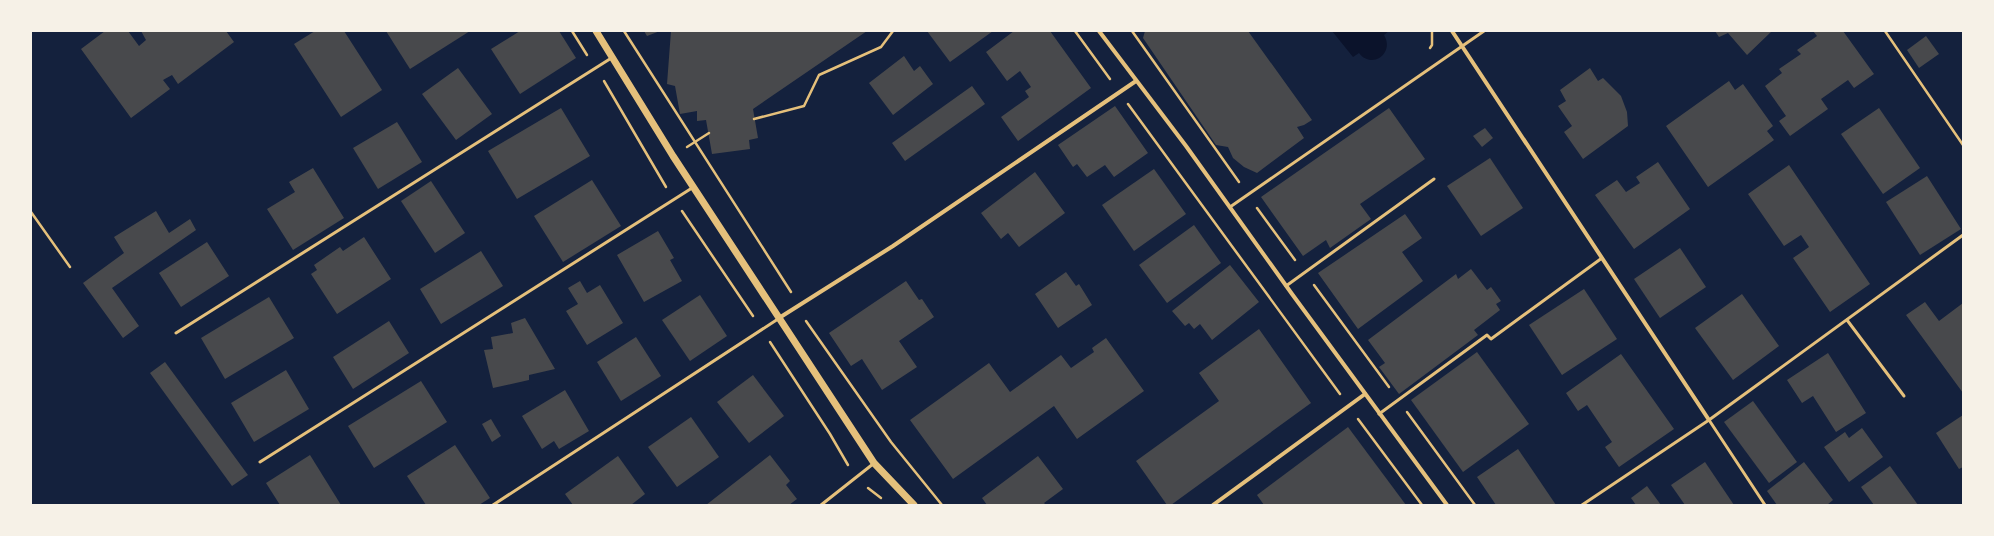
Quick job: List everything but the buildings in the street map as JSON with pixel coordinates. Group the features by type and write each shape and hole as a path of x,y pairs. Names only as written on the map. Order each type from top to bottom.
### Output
{"street":[{"path":"596,31 693,187 874,463 914,505"},
{"path":"1099,31 1230,207 1379,414 1447,505"},
{"path":"1452,31 1709,420"},
{"path":"779,318 893,246 1136,81"},
{"path":"1213,505 1365,394"}],"lane":[{"path":"1230,207 1484,31"},
{"path":"176,333 613,58"},
{"path":"1286,286 1434,179"},
{"path":"260,462 693,187"},
{"path":"1582,505 1709,420 1963,235"},
{"path":"1379,414 1486,335 1491,339 1602,258"},
{"path":"493,505 779,318"},
{"path":"1848,320 1904,396"},
{"path":"1709,420 1765,505"},
{"path":"821,505 874,463"}],"path":[{"path":"572,31 596,68 674,199 762,329 830,434 855,478 884,500"},
{"path":"624,31 798,306 891,442 942,505"},
{"path":"754,119 804,106 819,75 881,47 893,31"},
{"path":"1075,31 1348,406 1422,505"},
{"path":"1132,31 1248,195 1475,505"},
{"path":"1885,31 1963,145"},
{"path":"694,142 709,133"},
{"path":"31,212 70,268"}],"water":[{"path":"1332,31 1389,31 1384,35 1387,42 1387,48 1376,60 1364,58 1359,53 1353,57"}]}
